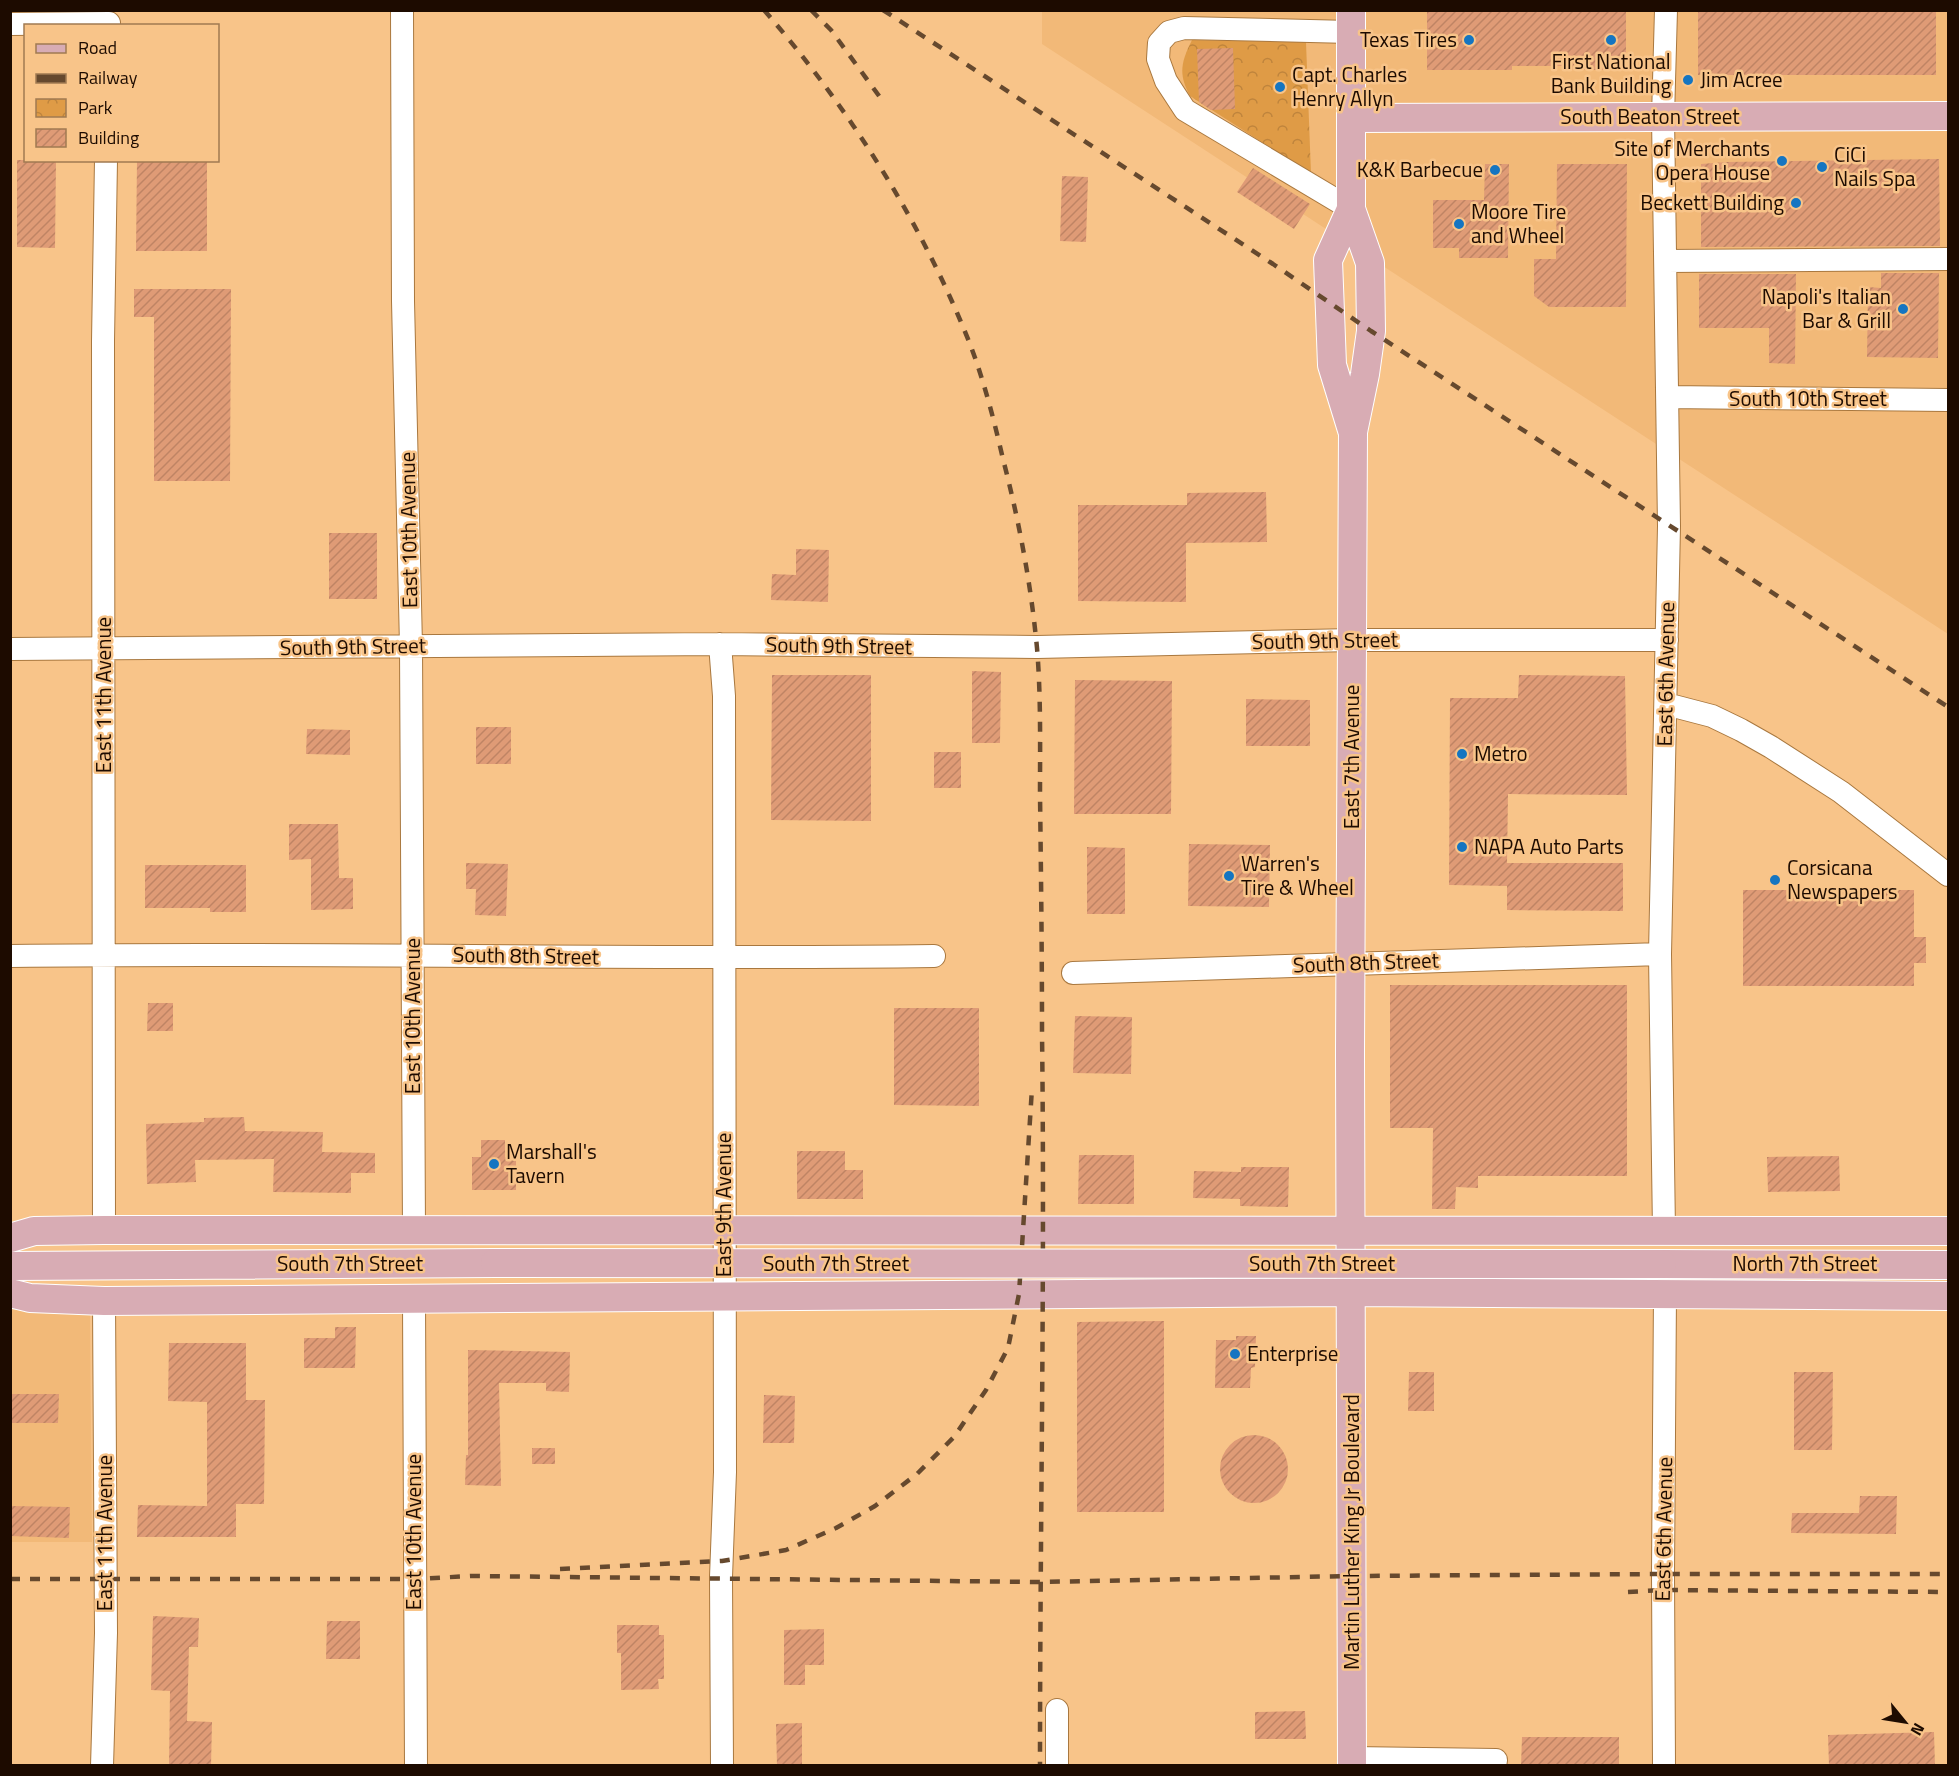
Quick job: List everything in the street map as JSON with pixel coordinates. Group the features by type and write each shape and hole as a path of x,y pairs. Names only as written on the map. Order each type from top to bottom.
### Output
{"main road":[{"name":"East 7th Avenue","path":"1350,21 1351,209 1370,263 1371,331 1353,432 1352,1262"},
{"name":"South Beaton Street","path":"1351,118 1948,116"},
{"name":"East 7th Avenue","path":"1351,209 1328,260 1332,365 1353,432"},
{"path":"10,1238 34,1231 104,1230 1948,1231"},
{"name":"Martin Luther King Jr Boulevard","path":"1352,1262 1352,1762"},
{"name":"South 7th Street","path":"10,1266 495,1263 1662,1264"},
{"name":"North 7th Street","path":"1662,1264 1948,1264"},
{"path":"10,1293 30,1298 104,1300 1352,1292 1948,1296"}],"street":[{"name":"East 10th Avenue","path":"402,10 403,312 411,646 414,1230"},
{"name":"East 6th Avenue","path":"1664,1231 1660,954 1667,640 1668,398 1664,117 1666,10"},
{"path":"10,24 109,20"},
{"path":"1350,21 1177,20 1159,43 1158,59 1166,81 1185,110 1351,209"},
{"name":"East 11th Avenue","path":"104,1230 106,162"},
{"path":"1666,261 1948,259"},
{"name":"South 10th Street","path":"1668,398 1948,400"},
{"name":"South 9th Street","path":"10,649 720,644 1037,647 1353,640 1667,640"},
{"name":"East 9th Avenue","path":"720,644 724,696 725,1472 721,1577 722,1766"},
{"path":"1666,704 1712,716 1772,747 1841,792 1948,875"},
{"name":"South 8th Street","path":"10,956 413,954 724,959 934,956"},
{"name":"South 8th Street","path":"1072,973 1660,954"},
{"name":"East 6th Avenue","path":"1664,1766 1665,1293"},
{"name":"East 10th Avenue","path":"414,1299 416,1766"},
{"name":"East 11th Avenue","path":"102,1766 106,1633 104,1300"},
{"path":"1057,1710 1057,1766"},
{"path":"1352,1762 1496,1760 1495,1766"}],"shaded area":[{"path":"1042,10 1948,11 1948,634 1042,44"},
{"path":"11,1310 90,1312 92,1542 11,1542"}],"green space":[{"path":"1192,40 1306,42 1311,174 1190,96 1182,68"}],"building":[{"path":"1427,10 1626,10 1626,70 1564,70 1564,66 1512,66 1512,70 1427,70"},
{"path":"1698,10 1936,10 1936,75 1698,75"},
{"path":"1233,48 1235,109 1211,110 1199,102 1197,49"},
{"path":"1939,159 1940,246 1701,247 1701,164"},
{"path":"17,160 56,162 55,248 17,247"},
{"path":"137,162 207,162 207,251 136,251"},
{"path":"1485,164 1509,164 1508,258 1459,258 1459,248 1433,248 1433,200 1484,200"},
{"path":"1557,164 1627,164 1626,307 1549,307 1534,296 1534,259 1556,259"},
{"path":"1253,168 1310,204 1294,229 1237,192"},
{"path":"1062,176 1088,177 1086,242 1060,241"},
{"name":"Napoli's Italian Bar & Grill","path":"1881,273 1939,273 1938,358 1867,357 1868,287 1881,288"},
{"path":"1699,274 1796,274 1795,364 1769,363 1769,328 1699,328"},
{"path":"134,289 231,289 230,481 154,481 154,317 134,317"},
{"path":"1266,492 1267,542 1186,543 1186,602 1078,601 1078,505 1187,505 1187,493"},
{"path":"329,533 377,533 377,599 329,599"},
{"path":"796,549 829,550 828,602 771,600 772,574 796,575"},
{"path":"972,671 1001,672 1000,743 972,743"},
{"path":"772,675 871,675 871,821 771,820"},
{"path":"1519,675 1625,676 1627,795 1508,794 1507,863 1623,863 1623,911 1507,910 1507,886 1449,885 1450,698 1518,698"},
{"path":"1075,680 1172,681 1171,814 1074,814"},
{"path":"1246,699 1310,700 1310,746 1246,746"},
{"path":"476,727 511,727 511,764 476,764"},
{"path":"307,729 350,730 350,755 306,754"},
{"path":"934,752 961,752 961,788 934,788"},
{"path":"289,824 338,824 339,878 353,878 353,909 311,910 311,859 289,860"},
{"name":"Warren's Tire & Wheel","path":"1189,844 1270,845 1269,907 1188,906"},
{"path":"1087,847 1125,848 1125,914 1087,914"},
{"path":"466,863 508,864 506,916 475,915 476,889 466,889"},
{"path":"145,865 246,865 246,912 210,912 210,908 145,908"},
{"path":"1743,890 1914,890 1914,937 1926,937 1926,963 1914,963 1914,986 1743,986"},
{"path":"1390,985 1627,985 1627,1176 1478,1176 1478,1188 1456,1187 1455,1209 1432,1209 1433,1128 1390,1128"},
{"path":"148,1003 173,1003 173,1031 147,1031"},
{"path":"894,1008 979,1008 979,1106 894,1105"},
{"path":"1075,1016 1132,1017 1131,1074 1073,1073"},
{"path":"244,1117 245,1131 323,1132 322,1152 375,1153 375,1173 351,1173 351,1193 273,1192 274,1159 195,1160 196,1182 147,1184 146,1124 204,1122 204,1118"},
{"name":"Marshall's Tavern","path":"481,1140 505,1140 505,1157 516,1157 516,1190 472,1190 472,1157 481,1157"},
{"path":"797,1151 845,1151 845,1170 863,1170 863,1199 797,1199"},
{"path":"1079,1155 1134,1155 1134,1204 1078,1204"},
{"path":"1839,1156 1840,1191 1768,1192 1767,1157"},
{"path":"1241,1167 1289,1167 1288,1207 1240,1206 1240,1199 1193,1198 1194,1171 1241,1172"},
{"path":"1164,1321 1164,1512 1077,1512 1077,1322"},
{"path":"335,1327 356,1327 355,1368 304,1368 304,1338 335,1338"},
{"name":"Enterprise","path":"1236,1336 1256,1336 1255,1367 1251,1368 1250,1388 1215,1388 1216,1340 1236,1340"},
{"path":"169,1343 246,1343 246,1400 265,1400 264,1504 236,1504 236,1537 137,1537 138,1505 207,1506 207,1402 168,1401"},
{"path":"468,1350 570,1352 569,1392 546,1391 546,1383 499,1383 501,1486 465,1485 466,1455 468,1455"},
{"path":"1409,1372 1434,1372 1434,1411 1408,1411"},
{"path":"1794,1372 1833,1372 1832,1450 1794,1450"},
{"path":"10,1394 59,1394 58,1423 10,1423"},
{"path":"764,1395 795,1396 794,1443 763,1443"},
{"path":"1254,1435 1267,1438 1278,1445 1285,1456 1288,1469 1285,1482 1278,1493 1267,1500 1254,1503 1241,1500 1230,1493 1223,1482 1220,1469 1223,1456 1230,1445 1241,1438"},
{"path":"532,1448 555,1448 555,1464 532,1464"},
{"path":"1860,1496 1897,1496 1896,1534 1791,1533 1792,1513 1859,1513"},
{"path":"10,1506 70,1507 69,1538 10,1536"},
{"path":"153,1616 199,1618 198,1647 189,1647 187,1721 212,1722 211,1766 169,1766 170,1691 151,1690"},
{"path":"327,1621 360,1621 360,1659 326,1659"},
{"path":"617,1625 659,1625 659,1635 664,1635 664,1679 658,1679 659,1689 621,1690 621,1653 617,1653"},
{"path":"824,1629 824,1665 805,1665 805,1685 784,1685 784,1630"},
{"path":"1305,1711 1306,1739 1255,1739 1255,1712"},
{"path":"802,1723 802,1766 777,1766 776,1724"},
{"path":"1934,1732 1935,1766 1829,1766 1828,1735"},
{"path":"1522,1737 1619,1737 1619,1766 1521,1766"}],"railway":[{"path":"764,10 796,48 854,127 906,211 951,299 980,372 1014,506 1028,576 1037,648 1040,721 1043,1216 1040,1766"},
{"path":"811,10 831,30 882,100"},
{"path":"883,10 1948,707"},
{"path":"560,1569 722,1561 786,1550 836,1528 875,1506 917,1474 954,1437 986,1390 1008,1348 1019,1294 1032,1088"},
{"path":"10,1579 415,1579 471,1576 1040,1582 1352,1576 1948,1574"},
{"path":"1628,1592 1663,1590 1948,1592"}],"place":[{"name":"Texas Tires","path":"1469,40"},
{"name":"First National Bank Building","path":"1611,40"},
{"name":"Jim Acree","path":"1688,80"},
{"name":"Capt. Charles Henry Allyn","path":"1280,87"},
{"name":"Site of Merchants Opera House","path":"1782,161"},
{"name":"CiCi Nails Spa","path":"1822,167"},
{"name":"K&K Barbecue","path":"1495,170"},
{"name":"Beckett Building","path":"1796,203"},
{"name":"Moore Tire and Wheel","path":"1459,224"},
{"name":"Napoli's Italian Bar & Grill","path":"1903,309"},
{"name":"Metro","path":"1462,754"},
{"name":"NAPA Auto Parts","path":"1462,847"},
{"name":"Warren's Tire & Wheel","path":"1229,876"},
{"name":"Corsicana Newspapers","path":"1775,880"},
{"name":"Marshall's Tavern","path":"494,1164"},
{"name":"Enterprise","path":"1235,1354"}]}
